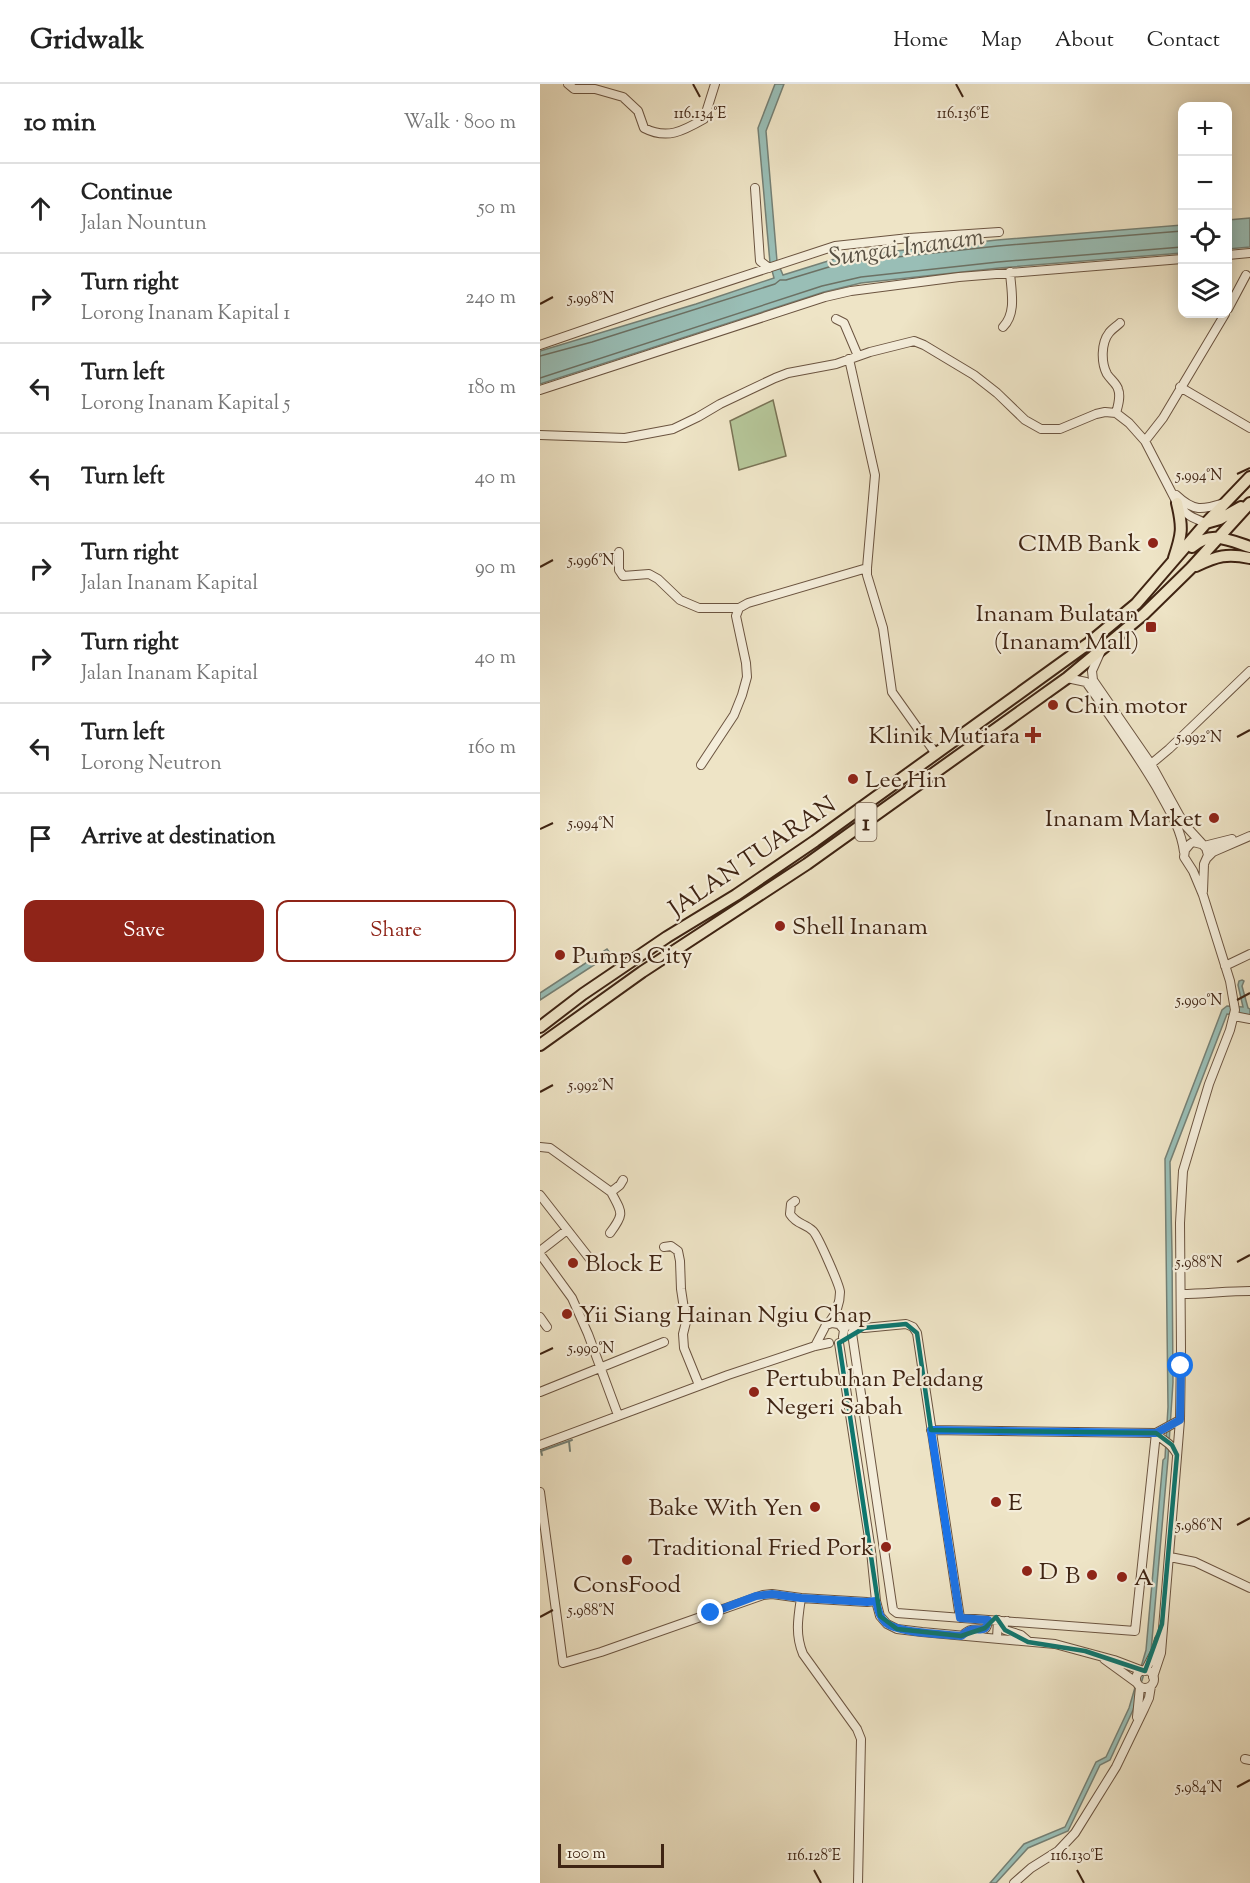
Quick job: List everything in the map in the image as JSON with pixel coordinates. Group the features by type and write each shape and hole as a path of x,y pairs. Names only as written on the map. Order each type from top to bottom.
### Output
{"main road":[{"name":"JALAN TUARAN","path":"540,1027 658,943 788,859 1089,643 1136,604 1206,523 1250,477"},
{"name":"JALAN TUARAN","path":"540,1045 642,972 798,870 1101,652 1191,568 1250,501"},
{"path":"1206,523 1234,512 1250,501"},
{"path":"1172,564 1182,534 1182,522 1177,503"},
{"path":"1172,564 1202,540 1211,537 1220,537 1250,547"},
{"path":"1191,568 1213,558 1234,554 1250,558"}],"street":[{"path":"568,84 574,88 595,89 623,97 638,111 644,128 654,134 668,134 682,131 704,119 715,84"},
{"path":"755,188 760,261 769,268"},
{"path":"540,345 847,244 999,232"},
{"path":"1232,255 1250,253"},
{"path":"540,390 825,297 851,291 1010,272 1178,259"},
{"path":"1003,327 1012,306 1010,272"},
{"path":"1232,300 1246,275"},
{"path":"1145,441 1158,426 1223,318"},
{"path":"836,320 844,323 858,356"},
{"path":"1116,413 1119,402 1118,389 1106,372 1103,363 1103,349 1109,333 1120,323"},
{"path":"540,435 625,438 673,429 749,388 788,373 836,364 858,356 919,342 974,375 1025,420 1041,429 1060,429 1096,414 1116,413 1129,423 1145,441 1177,503 1189,517 1206,523"},
{"path":"849,359 875,475 867,575 883,628 892,692 936,754"},
{"path":"1180,387 1250,428"},
{"path":"1170,490 1187,505 1197,509 1207,509 1226,502"},
{"path":"619,552 620,570 623,576 649,574 658,579 680,600 699,608 739,608 748,603 867,568"},
{"path":"701,765 734,715 747,677 736,616 739,608"},
{"path":"1101,652 1093,667 1092,676 1158,775 1184,824 1207,851 1203,895"},
{"path":"1151,764 1250,671"},
{"path":"1067,678 1086,682 1139,758 1172,814"},
{"path":"1134,738 1152,754 1166,751"},
{"path":"1158,775 1160,762 1166,751"},
{"path":"1014,1883 1031,1868 1058,1851 1075,1833 1116,1767 1149,1698 1161,1653 1180,1420 1182,1349 1180,1223 1183,1172 1209,1084 1234,1016 1235,1004 1203,895 1184,853 1180,833 1151,764"},
{"path":"1184,853 1190,844 1203,845 1250,834"},
{"path":"1188,863 1198,866 1213,852 1250,834"},
{"path":"1225,966 1250,954"},
{"path":"1234,1016 1250,1019"},
{"path":"540,1146 550,1148 611,1192 621,1213 619,1221 610,1233"},
{"path":"611,1192 623,1180"},
{"path":"540,1196 590,1259"},
{"path":"795,1201 791,1204 790,1214 794,1221 813,1231 824,1250 840,1290 838,1306 815,1346"},
{"path":"567,1230 540,1252 572,1298 618,1415"},
{"path":"664,1247 671,1246 678,1251 681,1261 681,1289 686,1322 683,1334 684,1348 699,1385"},
{"path":"1181,1294 1250,1291"},
{"path":"540,1317 547,1327"},
{"path":"826,1326 839,1324 864,1328 906,1324 914,1327 917,1333 960,1618"},
{"path":"839,1324 843,1330 841,1340 876,1601 880,1616 887,1624 897,1629 1055,1644 1150,1672 1152,1681"},
{"path":"826,1326 824,1338 828,1343"},
{"path":"540,1444 699,1385 815,1346 841,1340 864,1328"},
{"path":"852,1333 893,1610 897,1613 1135,1631 1156,1433"},
{"path":"540,1392 664,1342"},
{"path":"931,1430 1156,1433 1180,1420"},
{"path":"1156,1433 1160,1439 1169,1442 1178,1455"},
{"path":"540,1491 563,1663 601,1652 756,1596 772,1594 801,1598 876,1601"},
{"path":"1170,1557 1208,1567 1250,1588"},
{"path":"801,1598 797,1623 798,1641 803,1654 860,1734 858,1883"},
{"path":"961,1636 970,1630 985,1628 989,1623 988,1620"},
{"path":"997,1638 998,1620"},
{"path":"1008,1621 1003,1625 1005,1630 1021,1635 1028,1642"},
{"path":"1137,1721 1138,1674 1144,1671 1156,1650 1162,1624"},
{"path":"1100,1656 1138,1685 1145,1688 1152,1681"}],"highlighted area":[{"path":"906,1324 917,1333 931,1430 1156,1433 1172,1445 1177,1455 1162,1624 1145,1671 1085,1651 1028,1642 1005,1630 996,1617 985,1628 961,1636 897,1629 880,1616 839,1343 864,1328"}],"green space":[{"path":"773,400 786,456 739,470 730,421"}],"water":[{"path":"775,84 784,84 766,131 777,261 783,275 841,257 997,240 1178,225 1178,253 999,268 861,283 824,292 540,384 540,351 774,278 770,263 758,128"},
{"path":"1250,218 1250,247 1232,249 1232,220"},
{"path":"607,949 611,954 540,1000 540,993"},
{"path":"1242,980 1250,1015 1227,1014 1170,1162 1173,1382 1151,1651 1133,1710 1110,1760 1100,1765 1068,1831 1028,1848 996,1883 990,1883 1024,1844 1065,1827 1096,1762 1106,1757 1129,1708 1146,1650 1168,1407 1165,1159 1222,1010 1227,1006 1243,1007 1238,985"}],"waterway":[{"path":"542,1455 541,1451 572,1440"},
{"path":"569,1441 570,1451"}],"place":[{"name":"CIMB Bank","path":"1153,543"},
{"name":"Inanam Bulatan (Inanam Mall)","path":"1151,627"},
{"name":"Chin motor","path":"1053,705"},
{"name":"Klinik Mutiara","path":"1033,735"},
{"name":"Lee Hin","path":"853,779"},
{"name":"Inanam Market","path":"1214,818"},
{"name":"Shell Inanam","path":"780,926"},
{"name":"Pumps City","path":"560,955"},
{"name":"Block E","path":"573,1263"},
{"name":"Yii Siang Hainan Ngiu Chap","path":"567,1314"},
{"name":"Pertubuhan Peladang Negeri Sabah","path":"754,1392"},
{"name":"E","path":"996,1502"},
{"name":"Bake With Yen","path":"815,1507"},
{"name":"Traditional Fried Pork","path":"886,1547"},
{"name":"ConsFood","path":"627,1560"},
{"name":"D","path":"1027,1571"},
{"name":"B","path":"1092,1575"},
{"name":"A","path":"1122,1577"}],"route":[{"path":"711,1613 756,1596 772,1594 801,1598 876,1601 880,1616 887,1624 897,1629 961,1636 970,1630 982,1630 989,1623 988,1620 960,1618 931,1430 1156,1433 1180,1420 1181,1366"}],"water label":[{"name":"Sungai Inanam","path":"906,246"}]}
